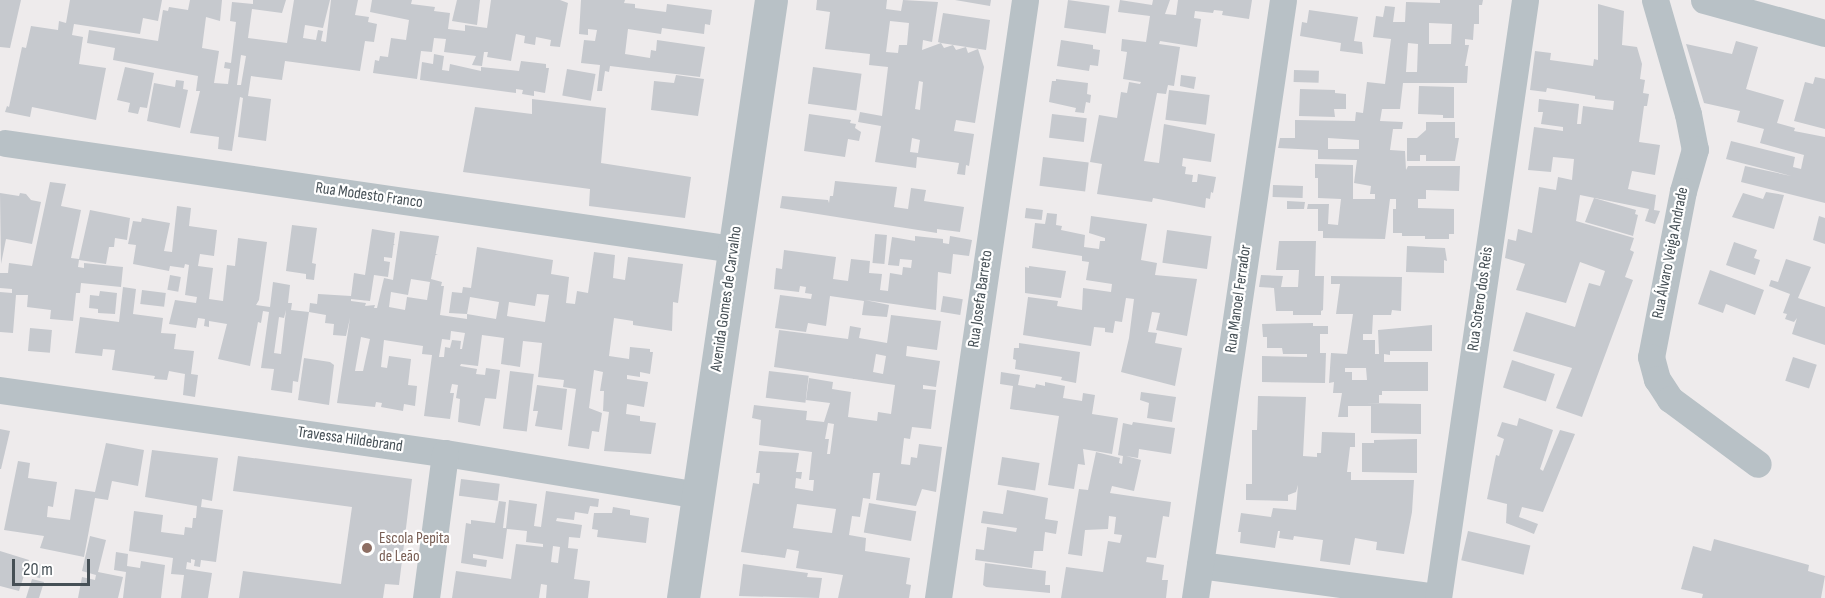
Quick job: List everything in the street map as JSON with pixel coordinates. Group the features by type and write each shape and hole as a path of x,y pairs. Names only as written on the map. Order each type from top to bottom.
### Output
{"street":[{"name":"Avenida Gomes de Carvalho","path":"686,593 771,0"},
{"name":"Rua Josefa Barreto","path":"938,598 1025,0"},
{"name":"Rua Manoel Ferrador","path":"1195,598 1283,0"},
{"name":"Rua Sotero dos Reis","path":"1438,598 1525,0"},
{"name":"Rua Álvaro Veiga Andrade","path":"1655,0 1688,114 1695,149 1683,191 1651,357 1657,378 1670,399 1758,464"},
{"path":"1704,0 1825,33"},
{"name":"Rua Modesto Franco","path":"5,143 734,249"},
{"name":"Travessa Hildebrand","path":"0,390 445,453 699,495"},
{"path":"426,598 445,453"},
{"path":"1200,565 1438,598"}],"building":[{"path":"0,0 21,0 10,48 0,47"},
{"path":"70,0 162,0 158,21 143,18 140,34 74,24 72,35 83,37 79,64 106,68 96,120 32,107 30,117 5,112 7,106 9,107 22,47 26,48 31,26 58,30 59,21 66,23"},
{"path":"190,0 222,0 220,21 206,17 202,48 219,51 214,83 228,84 230,69 224,68 225,62 231,63 236,22 230,21 232,2 253,4 253,0 286,0 282,13 252,9 248,38 287,43 294,0 330,0 323,28 305,25 303,38 316,40 318,30 323,31 321,41 326,42 331,0 358,0 355,15 369,17 368,22 377,24 374,42 365,41 360,71 285,61 282,80 251,76 248,96 271,99 266,141 238,137 243,98 240,97 232,151 218,149 219,137 190,133 200,91 196,91 198,76 113,60 115,48 87,43 89,30 158,41 163,10 168,11 169,7 188,10","holes":["241,55 246,56 241,85 237,85"]},
{"path":"372,0 412,0 411,4 435,7 434,11 450,13 448,29 465,31 465,25 487,28 491,0 560,0 568,3 560,47 550,46 551,40 536,37 535,45 524,43 525,36 516,34 511,61 487,57 488,52 484,52 482,66 472,65 476,56 444,52 446,39 434,38 432,52 421,51 417,79 373,73 375,60 379,61 380,56 388,57 391,38 406,40 409,20 370,12"},
{"path":"457,0 480,0 477,25 452,21"},
{"path":"581,0 625,0 624,3 635,4 635,8 666,12 667,4 712,10 710,25 705,24 704,34 662,28 661,34 628,29 625,54 650,58 651,50 656,51 657,40 705,47 700,77 610,66 609,72 605,71 602,91 597,91 600,65 581,63 584,40 595,41 597,30 588,29 588,35 579,34"},
{"path":"817,0 887,0 886,9 901,11 903,0 938,2 932,42 923,40 922,50 941,43 944,48 953,45 956,50 966,47 968,53 978,49 984,67 975,123 956,120 954,131 974,134 969,166 966,165 965,175 957,174 959,163 917,157 916,168 875,162 881,126 858,122 860,112 882,116 888,67 869,65 870,54 825,49 830,12 816,10","holes":["890,21 909,23 907,45 899,45 898,53 886,52","919,81 923,82 920,110 915,109","912,138 920,140 918,153 910,152"]},
{"path":"955,0 991,0 990,6"},
{"path":"1068,0 1110,6 1106,34 1064,28"},
{"path":"1120,0 1152,5 1153,0 1170,0 1165,14 1176,15 1178,0 1252,0 1249,19 1222,15 1223,11 1214,10 1213,13 1195,11 1194,18 1201,19 1197,47 1160,41 1159,44 1180,47 1174,86 1168,85 1166,94 1157,93 1144,161 1159,163 1164,124 1215,134 1211,162 1183,158 1182,166 1186,167 1185,174 1193,175 1192,182 1197,182 1198,174 1216,177 1213,193 1211,192 1210,199 1206,198 1205,208 1153,198 1152,202 1097,194 1102,164 1090,162 1099,115 1117,118 1121,92 1127,93 1129,82 1140,84 1141,82 1123,79 1127,52 1121,51 1122,39 1146,42 1150,16 1118,12"},
{"path":"1440,0 1483,0 1482,5 1479,5 1479,24 1474,24 1473,40 1465,39 1465,45 1469,45 1465,66 1468,66 1467,83 1403,83 1400,109 1382,109 1380,121 1403,122 1402,129 1393,129 1390,150 1405,151 1406,170 1408,166 1460,166 1459,191 1426,190 1426,199 1418,199 1418,208 1454,209 1454,234 1449,234 1449,239 1425,239 1425,236 1402,236 1402,233 1393,233 1393,209 1396,209 1396,199 1390,199 1385,239 1323,238 1323,231 1318,231 1318,209 1307,209 1308,204 1329,204 1328,224 1338,225 1341,199 1318,198 1315,164 1353,165 1353,199 1375,199 1375,194 1370,194 1371,186 1354,183 1357,160 1318,159 1318,150 1278,148 1280,138 1295,138 1295,120 1355,121 1356,112 1363,113 1367,82 1385,84 1391,39 1373,37 1376,16 1383,17 1385,6 1395,7 1393,22 1405,22 1406,2 1440,3","holes":["1429,23 1452,24 1451,44 1429,44","1408,43 1418,44 1417,72 1406,72","1328,138 1359,140 1359,149 1328,149"]},
{"path":"1598,4 1624,11 1622,45 1637,47 1642,64 1640,79 1645,80 1643,93 1649,94 1647,106 1644,106 1639,142 1660,145 1655,175 1632,171 1628,189 1656,195 1654,210 1660,211 1655,224 1645,221 1649,209 1580,195 1576,221 1634,238 1630,250 1634,252 1625,277 1633,280 1582,417 1556,408 1572,368 1513,351 1526,312 1575,327 1589,283 1600,286 1605,271 1580,262 1566,303 1516,290 1525,264 1505,258 1508,239 1516,241 1518,229 1532,233 1539,187 1556,190 1558,177 1572,180 1574,159 1553,157 1551,172 1528,170 1534,127 1563,131 1563,127 1541,124 1543,112 1538,112 1539,99 1579,104 1577,124 1581,124 1583,106 1613,110 1614,101 1595,99 1595,96 1547,88 1546,92 1530,90 1535,51 1551,53 1550,60 1593,66 1594,59 1598,60"},
{"path":"1309,10 1358,17 1354,41 1362,42 1363,54 1340,51 1341,43 1300,36 1302,22 1307,23"},
{"path":"943,13 990,20 986,50 938,42"},
{"path":"1061,40 1093,45 1093,49 1100,50 1098,66 1090,65 1089,71 1057,66"},
{"path":"1736,41 1758,47 1746,89 1784,100 1777,123 1795,128 1794,131 1825,137 1825,203 1741,182 1745,166 1791,176 1726,159 1731,141 1795,157 1793,167 1801,169 1804,155 1760,143 1764,129 1737,122 1740,111 1704,103 1686,44 1732,54"},
{"path":"434,54 444,56 442,70 449,71 450,64 481,71 481,67 519,71 521,61 546,64 546,68 549,68 545,93 534,91 534,96 522,94 523,90 516,89 516,93 420,80 422,62 433,64"},
{"path":"125,67 154,73 147,108 140,107 138,114 128,112 130,103 117,100"},
{"path":"813,67 862,74 856,110 808,104"},
{"path":"567,69 596,74 591,101 562,96"},
{"path":"1294,70 1319,71 1319,83 1294,82"},
{"path":"676,75 704,79 698,116 651,110 654,81 674,83"},
{"path":"1181,75 1196,77 1194,89 1180,86"},
{"path":"1815,77 1825,79 1825,129 1794,121 1805,82 1813,84"},
{"path":"1056,79 1088,83 1087,94 1091,95 1090,103 1086,102 1084,113 1075,112 1076,108 1049,102 1052,81"},
{"path":"176,80 184,81 183,89 188,90 180,128 147,121 154,83 175,87"},
{"path":"1419,86 1454,87 1454,118 1418,114"},
{"path":"1300,89 1335,90 1335,93 1346,94 1346,109 1334,109 1335,117 1299,116"},
{"path":"1169,90 1210,95 1206,125 1165,120"},
{"path":"532,99 606,108 601,163 691,177 685,218 589,206 590,189 463,172 475,107 532,114"},
{"path":"809,114 851,120 850,123 856,124 855,128 861,132 859,141 848,139 845,157 804,151"},
{"path":"1052,114 1087,118 1084,142 1049,138"},
{"path":"1426,122 1455,122 1455,138 1459,138 1455,161 1426,161 1426,155 1420,155 1420,161 1407,161 1407,138 1417,138 1426,130"},
{"path":"1043,157 1089,163 1085,191 1039,186"},
{"path":"835,181 897,187 894,207 908,209 911,188 926,190 924,201 964,207 960,232 937,229 937,233 780,208 782,196 828,200 829,203 830,196 833,196"},
{"path":"50,182 66,184 61,206 81,210 71,258 79,259 90,210 130,218 127,240 115,238 114,247 109,247 106,264 79,260 78,267 84,268 84,263 123,267 121,287 81,283 80,293 76,293 73,321 50,319 51,310 27,307 28,295 16,295 13,333 0,332 0,292 12,293 12,289 0,288 0,273 8,273 9,263 32,266"},
{"path":"1273,185 1303,186 1303,198 1273,197"},
{"path":"1766,192 1784,195 1774,229 1732,217 1743,193 1763,199"},
{"path":"0,193 19,196 20,193 26,194 31,200 41,202 32,244 6,239 1,264"},
{"path":"1594,198 1636,210 1635,214 1638,215 1633,236 1585,222"},
{"path":"1287,201 1305,202 1304,209 1287,209"},
{"path":"177,206 191,208 189,226 217,230 214,256 200,254 198,266 213,268 209,299 223,301 227,265 235,266 238,238 267,242 259,300 256,305 270,307 273,282 290,285 288,303 292,303 291,310 309,312 298,382 293,381 292,393 271,390 274,369 261,368 269,312 263,311 261,323 258,322 250,366 218,359 227,324 209,321 209,327 204,326 205,319 198,318 196,328 169,324 175,300 196,303 197,297 185,295 189,265 185,264 184,268 170,266 169,271 133,264 136,245 128,244 133,221 141,222 142,218 170,223 164,251 172,252","holes":["286,310 281,354 274,353 279,317 284,318"]},
{"path":"1026,208 1043,210 1042,220 1025,218"},
{"path":"1047,213 1057,214 1056,225 1062,226 1061,230 1085,235 1084,247 1099,249 1100,241 1105,241 1105,238 1089,233 1091,216 1147,224 1141,260 1157,263 1155,275 1197,279 1187,336 1156,330 1160,313 1152,312 1148,332 1157,333 1155,343 1182,348 1175,386 1121,372 1129,338 1134,299 1126,298 1122,322 1115,321 1113,333 1105,332 1105,328 1094,327 1091,346 1023,335 1028,297 1058,301 1057,306 1082,310 1083,288 1111,292 1112,284 1086,280 1089,262 1082,261 1082,256 1032,248 1035,223 1045,224"},
{"path":"1819,216 1825,218 1825,244 1813,240"},
{"path":"292,225 317,228 312,263 316,264 314,280 306,279 306,274 286,271"},
{"path":"372,229 395,233 392,258 384,257 384,261 390,262 388,277 374,275 370,301 351,299 351,301 366,303 365,306 375,305 374,308 377,308 384,278 393,280 400,231 439,236 431,279 442,282 441,286 444,286 440,315 467,319 467,314 449,313 452,292 462,293 463,287 471,288 477,247 553,260 551,274 569,277 566,303 575,304 577,291 588,293 594,252 615,255 613,278 625,280 628,257 683,264 678,303 673,302 672,331 633,325 633,321 614,318 609,356 629,359 630,347 650,349 650,352 653,352 650,374 640,372 640,377 627,375 627,379 648,382 644,407 627,404 626,414 640,416 640,421 656,423 651,454 604,451 609,412 603,411 604,391 600,391 603,372 594,370 589,408 602,413 599,432 592,431 589,449 568,446 576,389 563,387 564,380 538,377 542,343 523,341 520,367 501,364 504,338 482,335 478,366 461,364 460,366 477,369 476,374 485,375 486,368 500,370 496,399 485,398 480,426 458,422 460,399 456,398 458,385 452,384 450,393 454,393 450,419 424,416 432,355 422,354 423,346 384,340 381,367 387,368 389,356 411,359 408,385 417,386 415,406 404,404 403,411 381,407 382,403 376,402 375,407 337,403 350,318 346,336 333,335 334,324 325,323 326,315 309,312 310,303 317,304 318,294 351,296 354,273 365,275","holes":["411,279 430,282 427,300 407,297 405,310 389,307 391,292 408,295","537,294 549,295 545,322 507,316 509,302 535,306","470,297 499,302 496,319 467,314","451,331 465,333 462,349 460,349 461,341 452,340 450,348 445,347 444,357 439,357 442,339 450,340","361,337 370,339 363,371 355,371"]},
{"path":"1167,230 1212,236 1207,269 1162,263"},
{"path":"875,234 887,235 884,264 872,263"},
{"path":"915,236 943,239 943,243 949,244 950,236 972,240 969,256 953,254 951,274 938,272 936,310 865,300 889,305 887,317 862,315 864,301 830,296 826,326 808,323 806,332 775,328 780,295 811,299 812,294 805,293 806,287 800,286 799,292 774,289 776,268 782,269 784,250 836,257 833,279 848,281 851,259 870,261 869,273 882,274 880,290 888,291 890,273 902,275 903,267 911,268 912,260 900,259 899,266 888,265 892,237 915,241"},
{"path":"1279,241 1316,241 1315,276 1324,276 1321,315 1293,315 1293,311 1276,311 1274,288 1259,287 1261,275 1283,276 1281,287 1298,287 1299,270 1276,270"},
{"path":"1734,242 1757,250 1754,258 1760,260 1755,275 1726,265"},
{"path":"1407,246 1445,248 1447,261 1444,260 1444,273 1406,272"},
{"path":"1786,259 1811,267 1798,298 1825,307 1825,345 1792,334 1797,318 1794,322 1785,319 1787,314 1783,313 1790,294 1769,286 1771,280 1778,282"},
{"path":"1029,266 1066,271 1061,298 1025,293 1025,267 1029,268"},
{"path":"1710,270 1764,290 1755,315 1726,304 1723,313 1698,304"},
{"path":"170,275 181,277 178,292 167,290"},
{"path":"1331,276 1402,277 1401,311 1392,310 1391,315 1373,315 1372,334 1363,334 1363,340 1375,340 1375,354 1379,354 1378,330 1432,325 1432,351 1390,351 1390,355 1384,354 1384,362 1428,362 1428,391 1382,391 1382,395 1379,395 1379,403 1366,403 1421,404 1421,434 1371,433 1371,406 1348,406 1348,417 1338,417 1342,393 1333,393 1334,382 1329,383 1331,353 1347,354 1353,314 1336,314 1340,284 1331,284","holes":["1345,368 1366,368 1367,380 1352,380 1352,372 1345,372"]},
{"path":"123,287 136,289 133,314 163,318 161,333 176,334 174,349 194,351 191,374 198,375 195,397 183,395 185,374 169,371 167,380 154,379 155,376 112,370 115,350 103,349 102,356 75,353 80,317 119,322"},
{"path":"142,290 166,293 164,307 140,304"},
{"path":"100,291 117,293 115,314 98,313 98,309 89,308 90,295 99,296"},
{"path":"943,296 963,299 960,315 940,312"},
{"path":"891,315 941,321 937,350 907,346 906,356 940,361 936,387 923,385 923,389 936,390 931,429 912,427 910,439 904,438 901,464 910,465 911,457 917,458 919,444 942,447 936,492 922,489 916,506 876,500 880,473 873,473 870,499 863,498 860,517 852,516 849,535 866,538 865,551 910,558 906,584 911,585 909,598 838,598 843,575 796,568 799,551 787,549 785,558 741,552 753,483 759,484 760,473 756,473 759,451 799,453 796,472 802,472 801,479 796,478 795,488 813,491 814,480 809,480 812,452 759,445 761,420 752,418 754,405 807,411 806,420 824,422 830,403 806,400 809,378 833,382 832,389 851,392 848,417 877,421 878,412 891,414 895,385 774,367 779,330 848,339 850,326 861,328 859,338 887,343","holes":["876,354 886,356 883,374 873,372","828,423 834,424 830,454 827,454 829,439 825,439","797,504 836,509 832,533 793,528"]},
{"path":"1313,323 1313,326 1328,326 1328,334 1320,334 1320,353 1326,353 1325,383 1262,382 1262,356 1307,357 1307,354 1283,354 1282,348 1267,348 1267,337 1263,337 1262,324"},
{"path":"30,328 52,330 50,353 28,351"},
{"path":"1019,343 1080,352 1076,383 1061,380 1062,377 1015,369 1014,348 1019,348"},
{"path":"1793,357 1817,365 1809,389 1785,381"},
{"path":"304,358 330,362 334,365 329,405 298,400"},
{"path":"1512,360 1555,374 1546,401 1503,388"},
{"path":"510,371 534,374 527,431 503,429"},
{"path":"769,371 809,376 805,403 766,398"},
{"path":"1001,372 1020,375 1018,385 1035,388 1036,384 1045,386 1045,382 1065,386 1063,398 1082,401 1083,393 1095,395 1092,414 1118,418 1112,454 1083,449 1085,465 1078,464 1074,489 1048,485 1059,416 1010,409 1013,386 1000,384"},
{"path":"537,385 567,389 562,430 535,426 538,411 533,411"},
{"path":"1141,392 1176,397 1172,422 1147,418 1149,403 1140,400"},
{"path":"1258,396 1306,397 1303,456 1317,457 1317,453 1321,453 1322,432 1355,433 1355,447 1350,447 1347,472 1351,472 1351,480 1414,480 1412,512 1404,554 1376,550 1377,542 1355,538 1350,565 1320,561 1323,540 1294,536 1293,540 1279,538 1280,531 1278,531 1275,548 1240,543 1241,532 1238,532 1241,513 1271,517 1273,508 1296,510 1298,485 1296,492 1288,495 1288,501 1246,500 1246,484 1252,484 1252,430 1257,430"},
{"path":"1519,418 1553,430 1540,469 1543,471 1560,430 1575,434 1543,512 1522,507 1519,517 1538,524 1534,534 1506,523 1507,504 1487,499 1496,455 1499,456 1504,439 1497,436 1502,422 1517,426"},
{"path":"1133,422 1175,428 1171,454 1139,449 1138,458 1126,456 1141,460 1134,491 1112,486 1110,493 1171,502 1169,517 1163,516 1156,558 1147,557 1146,562 1164,565 1162,580 1168,580 1166,598 1061,598 1066,567 1103,572 1108,541 1120,543 1122,535 1114,534 1116,517 1109,516 1108,529 1085,530 1082,556 1068,554 1079,489 1088,490 1096,452 1120,458 1119,463 1122,464 1123,456 1118,455 1123,423 1132,425"},
{"path":"0,429 10,431 1,469 0,469"},
{"path":"1417,439 1417,473 1362,472 1362,443 1374,443 1374,440"},
{"path":"106,443 144,450 138,486 112,481 108,500 95,498 84,557 40,548 44,536 4,530 18,461 30,463 28,478 57,482 53,507 48,506 47,517 70,520 75,489 95,492"},
{"path":"152,450 218,458 212,501 202,499 201,507 223,510 216,562 201,560 200,567 194,566 195,560 191,559 191,563 187,562 186,569 212,573 208,598 181,598 184,575 171,574 173,558 129,551 134,511 163,515 161,532 184,535 185,527 192,528 193,518 196,518 197,506 145,497"},
{"path":"238,456 412,479 399,585 385,584 383,598 239,598 243,571 341,584 352,507 233,491"},
{"path":"1002,457 1040,463 1035,491 998,485"},
{"path":"461,479 500,484 498,501 459,496"},
{"path":"1007,490 1048,498 1045,519 1058,521 1056,534 1045,532 1043,551 1034,551 1032,568 975,560 976,549 984,550 987,527 1016,532 1017,528 981,523 983,511 1003,514"},
{"path":"546,491 599,499 598,507 590,506 588,514 575,512 574,520 557,518 556,521 582,525 580,538 569,537 568,548 578,549 574,579 590,581 588,598 546,598 547,585 541,584 539,598 452,598 456,571 511,579 516,544 543,547 543,544 526,542 527,531 507,529 503,559 473,554 473,558 487,560 486,567 461,563 466,523 471,524 471,520 495,523 499,501 506,502 503,528 506,528 509,500 537,504 534,526 541,527","holes":["553,546 560,547 558,563 551,562"]},
{"path":"869,503 916,511 911,541 864,533"},
{"path":"613,507 630,510 630,515 649,518 646,543 597,537 598,530 592,529 594,513 612,513"},
{"path":"1468,531 1530,545 1524,575 1461,560"},
{"path":"90,536 106,540 98,572 123,577 118,598 78,598 82,577 95,580 96,575 82,571"},
{"path":"1714,539 1809,565 1808,571 1825,576 1821,598 1702,598 1703,594 1681,589 1693,546 1711,551"},
{"path":"0,551 29,560 19,591 0,586"},
{"path":"116,552 128,554 127,566 140,568 141,561 165,565 161,598 123,598 126,572 114,570"},
{"path":"36,563 44,566 40,578 31,575"},
{"path":"985,563 1046,571 1045,585 1050,585 1050,593 986,587 983,585"},
{"path":"743,564 808,573 807,577 822,578 819,598 739,596"},
{"path":"32,579 44,582 39,598 26,598"}],"place":[{"name":"Escola Pepita de Leão","path":"367,548"}]}
